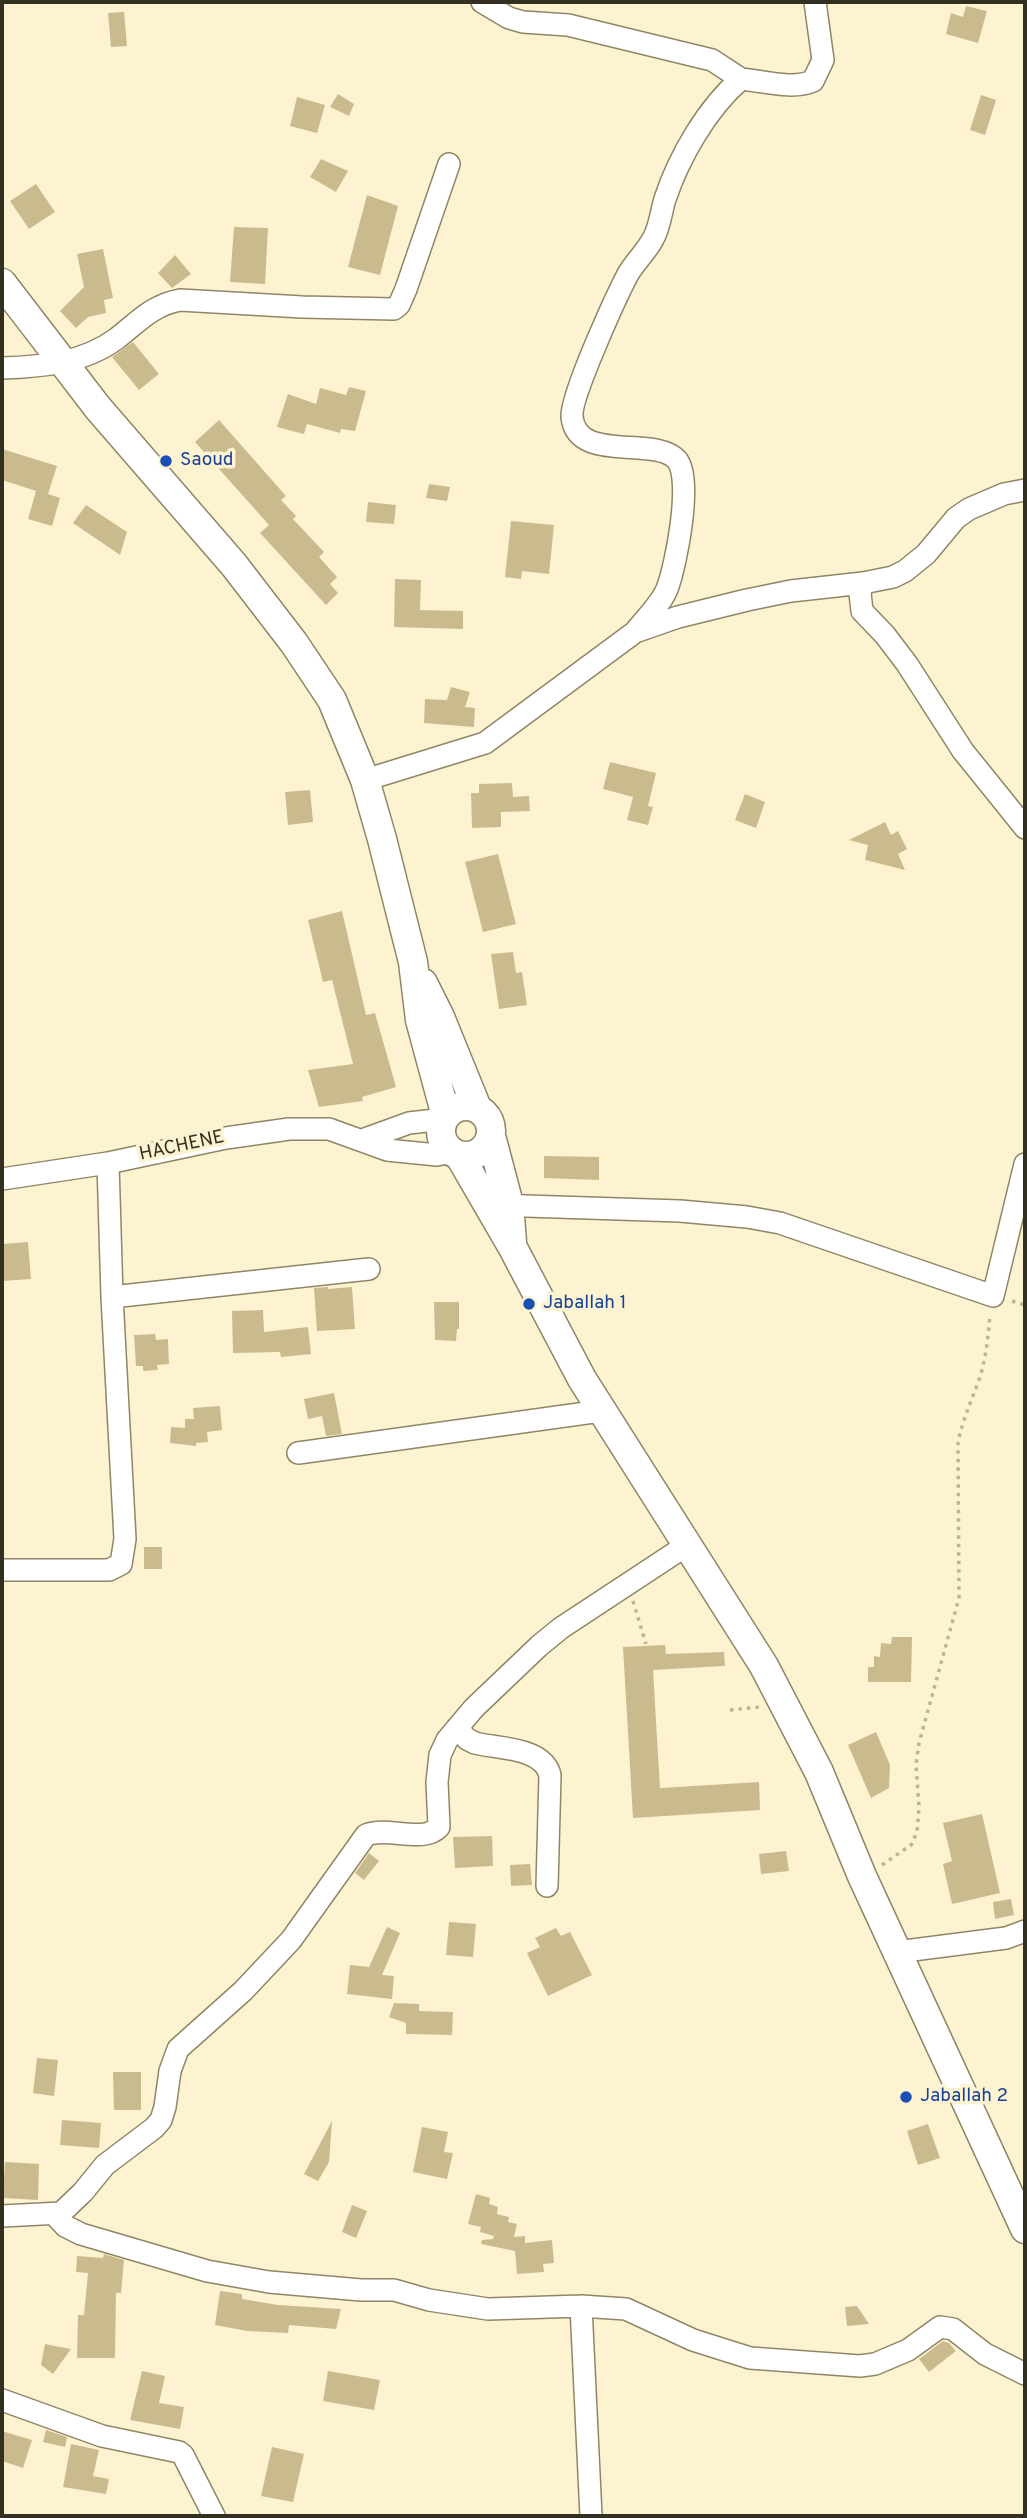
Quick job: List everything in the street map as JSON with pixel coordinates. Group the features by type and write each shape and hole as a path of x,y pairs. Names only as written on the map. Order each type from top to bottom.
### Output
{"main road":[{"path":"2,283 97,408 234,565 294,643 332,700 365,780 413,962 420,1020 445,1117"},
{"path":"413,962 440,1017 477,1108 489,1120 497,1205 513,1248 601,1411 764,1666 785,1705 819,1772 862,1876 1025,2229"},
{"path":"477,1108 455,1108 445,1117 441,1128 442,1137 497,1205"},
{"path":"455,1154 467,1156 482,1150 491,1136"}],"street":[{"path":"482,2 509,18 523,22 568,24 712,60 741,79 788,85 813,81 823,60 815,2"},
{"path":"365,780 485,743 635,632 667,591 684,503 685,483 677,460 669,454 640,448 595,444 579,435 572,416 576,396 615,301 629,272 657,231 665,199 681,160 694,136 741,79"},
{"path":"2,368 61,363 97,351 116,340 149,312 168,302 180,300 394,309 399,305 406,289 449,164"},
{"path":"1004,494 1025,475"},
{"path":"635,632 708,609 791,591 892,577 905,571 926,554 956,518 969,509 1004,494 1025,490"},
{"path":"862,611 860,593 863,583"},
{"path":"817,588 862,611 885,635 907,664 962,751 1025,828"},
{"path":"362,1140 409,1124 445,1117"},
{"name":"HACHENE","path":"2,1178 108,1163 226,1138 289,1129 329,1129 387,1150 455,1154"},
{"path":"2,1570 109,1570 121,1564 125,1539 108,1163"},
{"path":"497,1205 680,1211 780,1223 993,1296 1025,1164"},
{"path":"112,1297 369,1269"},
{"path":"298,1453 601,1411"},
{"path":"2,2216 54,2214 68,2209 105,2165 154,2129 163,2113 172,2061 178,2049 243,1991 291,1940 366,1835 375,1832 421,1835 439,1827 437,1782 440,1755 447,1740 474,1709 539,1646 597,1602 687,1545"},
{"path":"457,1728 467,1739 533,1756 548,1766 547,1886"},
{"path":"897,1952 1006,1938 1025,1931"},
{"path":"54,2214 65,2227 81,2234 207,2271 269,2282 394,2290 429,2300 488,2309 581,2306 626,2309 693,2340 750,2358 860,2366 886,2361 908,2350 940,2327 946,2327 953,2329 1002,2364 1025,2374"},
{"path":"581,2306 591,2516"},
{"path":"2,2400 102,2437 178,2452 183,2455 214,2516"}],"path":[{"path":"862,1876 911,1845 917,1832 919,1807 916,1764 919,1743 959,1598 957,1443 986,1353 993,1296"},
{"path":"629,1582 646,1644"}],"building":[{"path":"966,6 987,11 978,43 946,34 951,13 963,17"},
{"path":"124,12 127,46 111,47 108,13"},
{"path":"338,94 354,104 349,116 330,107"},
{"path":"981,95 996,100 985,135 970,130"},
{"path":"297,97 325,105 317,133 290,126"},
{"path":"321,159 348,171 336,192 310,177"},
{"path":"36,184 55,212 29,229 10,201"},
{"path":"367,195 398,206 380,275 348,267"},
{"path":"234,227 268,228 265,284 230,282"},
{"path":"103,249 113,298 104,300 106,313 88,317 76,328 60,311 84,287 77,254"},
{"path":"175,255 191,274 172,288 158,273"},
{"path":"133,342 159,374 139,390 112,357"},
{"path":"349,387 366,391 355,431 341,429 340,433 307,424 304,434 277,427 288,394 316,404 320,388 346,395"},
{"path":"219,420 286,496 281,500 296,516 293,519 324,552 319,557 337,577 330,584 338,593 326,605 260,533 269,525 195,442"},
{"path":"2,449 57,466 48,494 60,498 52,526 28,519 36,491 2,480"},
{"path":"429,484 450,487 447,501 426,498"},
{"path":"368,502 396,505 394,524 366,522"},
{"path":"86,505 127,532 120,555 73,523"},
{"path":"511,521 554,525 549,574 522,571 521,579 505,577"},
{"path":"395,579 421,580 420,610 463,611 463,629 394,627"},
{"path":"451,687 470,692 465,707 475,708 474,727 424,723 425,699 447,700"},
{"path":"610,762 656,773 648,806 653,807 648,825 627,820 633,797 603,789"},
{"path":"512,783 513,797 529,796 530,811 501,812 501,827 472,828 471,793 479,793 479,784"},
{"path":"310,790 313,822 288,825 285,792"},
{"path":"745,794 765,802 756,828 735,820"},
{"path":"885,822 891,835 898,831 907,849 898,854 905,870 865,860 868,845 849,840"},
{"path":"498,854 516,924 483,932 465,862"},
{"path":"342,911 366,1015 375,1013 396,1087 362,1097 363,1101 319,1107 308,1070 353,1064 332,980 323,982 308,920"},
{"path":"513,952 516,973 522,972 527,1005 499,1009 491,954"},
{"path":"544,1156 599,1157 599,1180 544,1178"},
{"path":"28,1242 31,1279 2,1281 2,1244"},
{"path":"352,1287 355,1329 317,1331 314,1288"},
{"path":"434,1302 459,1302 456,1341 435,1340"},
{"path":"263,1310 264,1332 308,1327 311,1354 281,1357 280,1352 233,1353 232,1311"},
{"path":"155,1334 156,1340 168,1339 169,1364 157,1365 158,1370 143,1371 143,1366 136,1366 134,1335"},
{"path":"334,1393 342,1434 326,1436 322,1416 308,1419 304,1399"},
{"path":"220,1406 222,1430 207,1432 208,1442 196,1443 196,1446 170,1443 171,1427 185,1428 185,1419 194,1419 193,1408"},
{"path":"144,1547 162,1547 162,1569 144,1569"},
{"path":"892,1637 912,1637 911,1682 868,1682 868,1667 874,1667 874,1656 880,1657 881,1643 891,1644"},
{"path":"665,1645 666,1654 724,1652 725,1666 653,1670 660,1788 759,1782 760,1810 633,1818 623,1647"},
{"path":"876,1732 890,1765 889,1788 871,1798 848,1745"},
{"path":"982,1814 1000,1893 952,1904 943,1864 952,1861 943,1823"},
{"path":"492,1836 493,1866 455,1868 453,1837"},
{"path":"786,1851 789,1871 761,1874 759,1854"},
{"path":"369,1853 379,1861 364,1880 355,1873"},
{"path":"530,1864 532,1885 511,1886 510,1865"},
{"path":"1011,1899 1014,1915 995,1919 993,1902"},
{"path":"449,1922 476,1924 473,1957 446,1955"},
{"path":"387,1927 400,1933 382,1975 394,1976 392,1999 347,1994 350,1965 369,1967"},
{"path":"556,1928 561,1936 570,1932 592,1975 548,1996 527,1953 540,1947 535,1938"},
{"path":"394,2003 419,2004 419,2011 453,2012 452,2035 406,2034 406,2023 389,2017"},
{"path":"37,2058 58,2060 54,2096 33,2093"},
{"path":"113,2072 141,2072 141,2110 114,2110"},
{"path":"62,2120 101,2123 99,2148 60,2145"},
{"path":"332,2121 329,2162 318,2181 304,2174"},
{"path":"928,2124 940,2158 918,2165 907,2131"},
{"path":"422,2127 448,2132 444,2152 453,2153 447,2179 413,2172"},
{"path":"5,2162 39,2164 38,2200 3,2198"},
{"path":"476,2194 490,2198 489,2204 498,2207 497,2214 509,2217 508,2222 517,2224 514,2237 525,2236 525,2243 552,2240 554,2263 543,2264 544,2272 517,2274 515,2251 481,2244 482,2240 493,2239 494,2236 480,2232 481,2227 468,2224"},
{"path":"352,2205 367,2211 356,2238 342,2232"},
{"path":"104,2254 124,2260 121,2293 116,2293 115,2358 77,2358 78,2315 84,2315 88,2273 76,2272 77,2256 103,2258"},
{"path":"220,2291 242,2294 242,2299 278,2305 341,2309 336,2329 289,2325 288,2333 247,2331 215,2325"},
{"path":"857,2306 869,2324 847,2326 845,2307"},
{"path":"943,2341 956,2351 929,2372 919,2359"},
{"path":"45,2344 71,2349 53,2374 41,2365"},
{"path":"142,2371 165,2376 159,2403 184,2407 180,2429 130,2420"},
{"path":"328,2371 380,2380 374,2410 323,2401"},
{"path":"46,2430 67,2437 65,2447 43,2442"},
{"path":"2,2431 32,2440 23,2468 2,2461"},
{"path":"71,2444 99,2450 93,2476 109,2479 106,2494 63,2487"},
{"path":"272,2447 304,2454 293,2502 261,2496"}],"place":[{"name":"Saoud","path":"166,461"},
{"name":"Jaballah 1","path":"529,1304"},
{"name":"Jaballah 2","path":"906,2097"}]}
